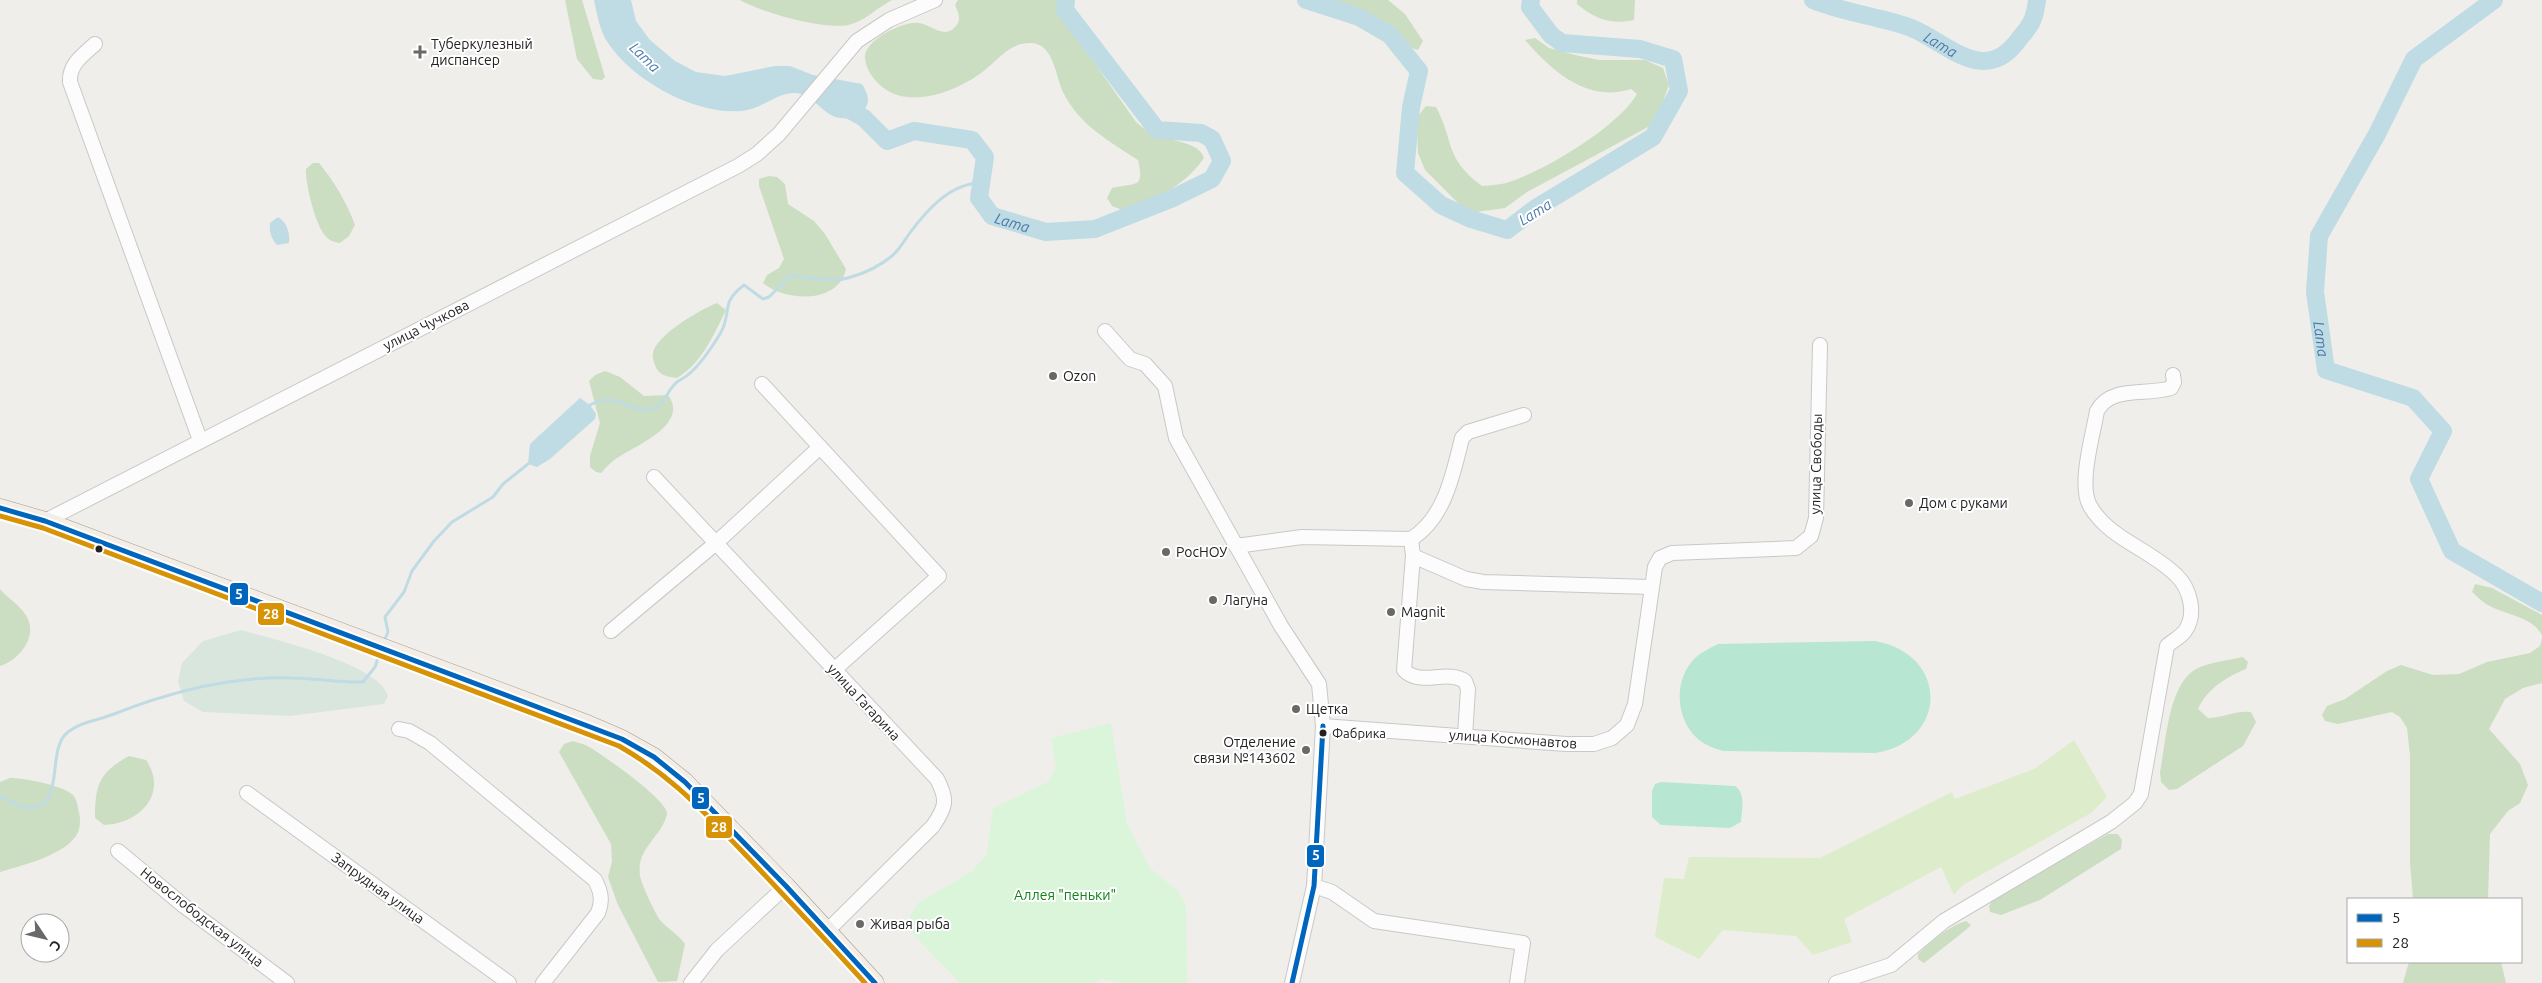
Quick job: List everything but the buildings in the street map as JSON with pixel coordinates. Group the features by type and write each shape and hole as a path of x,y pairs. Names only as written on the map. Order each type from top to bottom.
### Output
{"main road":[{"path":"0,508 45,521 578,720 622,739 654,758 685,782 786,886 875,983"}],"street":[{"name":"улица Чучкова","path":"45,521 721,175 757,154 796,115 842,56 873,29 935,0"},
{"path":"94,44 76,61 70,75 70,82 200,440"},
{"path":"1105,331 1130,359 1145,364 1165,386 1176,438 1282,626 1319,684 1323,726 1314,886 1292,983"},
{"name":"улица Свободы","path":"1654,567 1660,558 1672,553 1796,548 1811,536 1816,518 1820,345"},
{"path":"1836,983 1891,966 1944,921 2111,822 2135,803 2141,794 2167,646 2185,631 2191,613 2190,599 2177,575 2120,537 2099,518 2090,505 2085,493 2097,411 2100,404 2111,396 2170,388 2174,382 2173,375"},
{"path":"762,384 939,576 834,670"},
{"path":"1236,546 1302,537 1411,539 1419,534 1448,493 1462,438 1468,432 1524,415"},
{"path":"611,631 716,543 820,447"},
{"name":"улица Гагарина","path":"654,477 937,779 945,800 943,812 933,826 827,931"},
{"path":"1411,539 1413,556 1404,670 1410,676 1417,678 1450,676 1465,681 1468,689 1465,736"},
{"path":"1413,556 1466,579 1483,582 1651,587"},
{"name":"улица Космонавтов","path":"1323,726 1566,744 1594,744 1612,738 1627,726 1635,704 1654,567"},
{"path":"399,729 409,731 430,743 595,880 600,890 602,902 598,913 542,983"},
{"name":"Запрудная улица","path":"247,793 508,983"},
{"name":"Новослободская улица","path":"118,851 184,906 287,983"},
{"path":"691,983 716,950 786,886"},
{"path":"1314,886 1332,892 1374,920 1522,943 1517,983"}],"green space":[{"path":"565,0 582,0 605,77 602,80 593,79 577,59"},
{"path":"740,0 892,0 862,20 842,26 795,20 763,10"},
{"path":"958,0 1060,0 1059,8 1065,21 1136,122 1152,134 1196,148 1204,158 1186,178 1168,191 1122,210 1112,206 1107,198 1112,188 1136,183 1139,180 1138,160 1096,131 1077,114 1063,92 1049,54 1038,44 1023,44 1011,48 975,77 935,95 906,97 893,93 881,86 870,73 865,61 871,44 895,28 912,23 924,24 943,32 952,30 959,21 955,5"},
{"path":"1327,0 1388,0 1405,14 1423,41 1418,50 1409,47 1370,14"},
{"path":"1577,0 1635,0 1634,20 1618,22 1604,20 1590,14 1577,4"},
{"path":"1535,38 1549,48 1599,60 1645,60 1663,68 1669,85 1661,107 1650,126 1527,192 1505,208 1476,212 1460,205 1425,170 1418,153 1417,131 1418,116 1426,106 1436,107 1456,158 1470,176 1482,186 1509,182 1560,158 1614,120 1637,94 1631,89 1600,92 1585,88 1572,81 1547,63 1525,40"},
{"path":"313,163 319,163 330,177 340,192 355,225 349,236 340,243 326,236 314,212 306,175 306,169"},
{"path":"769,176 777,177 785,184 788,204 814,221 825,234 846,269 841,280 833,289 823,294 798,296 785,294 763,283 767,275 779,268 784,259 759,186 759,179"},
{"path":"717,303 726,310 700,357 686,372 677,378 661,373 656,368 653,353 662,338 680,324"},
{"path":"605,371 620,377 644,396 668,395 673,405 672,415 660,431 616,459 601,473 596,472 590,467 590,456 600,423 589,381 595,375"},
{"path":"2475,584 2492,588 2542,615 2542,635 2538,629 2525,620 2484,602 2472,592"},
{"path":"0,589 25,614 30,630 29,638 21,652 0,666"},
{"path":"2542,638 2542,683 2523,688 2505,699 2489,729 2520,764 2528,785 2520,803 2508,811 2490,834 2488,898 2413,898 2410,863 2410,755 2407,728 2400,717 2392,712 2338,724 2325,721 2322,715 2327,706 2345,699 2387,671 2401,665 2433,675 2459,674 2487,662 2530,653 2540,646"},
{"path":"1875,641 1899,649 1917,662 1927,679 1930,697 1927,716 1917,732 1899,745 1875,753 1723,751 1707,745 1696,737 1684,718 1680,696 1684,674 1696,657 1718,644"},
{"path":"2243,657 2248,662 2246,669 2218,684 2206,695 2198,709 2208,718 2240,712 2251,712 2256,722 2243,746 2177,789 2169,790 2161,782 2160,772 2170,714 2180,686 2188,675 2198,668"},
{"name":"Аллея \"пеньки\"","path":"1111,723 1127,824 1150,868 1178,891 1186,905 1187,983 1122,983 1101,979 1095,983 960,983 912,933 910,915 919,902 971,872 987,854 993,808 1048,782 1056,768 1051,738"},
{"path":"2074,740 2107,797 2091,813 1963,885 1954,895 1941,867 1844,919 1852,942 1813,955 1796,936 1723,930 1699,959 1655,937 1664,878 1684,879 1689,857 1820,858 1952,792 1955,799 2034,769"},
{"path":"573,741 589,747 621,769 658,799 665,808 667,814 664,822 642,857 640,875 648,898 660,920 685,944 677,981 658,982 618,905 608,877 612,861 611,844 559,752 564,744"},
{"path":"129,756 146,760 152,773 154,784 152,795 147,805 139,813 129,819 104,825 95,818 98,788 105,774"},
{"path":"10,778 43,783 68,791 76,801 80,825 76,836 61,849 41,859 0,872 0,782"},
{"path":"1661,782 1735,786 1742,797 1741,822 1730,828 1661,825 1652,817 1652,791 1655,784"},
{"path":"2108,834 2118,834 2122,840 2121,849 2040,900 2001,915 1990,912 1989,906 1994,898"},
{"path":"1966,921 1971,925 1967,929 1924,963 1918,959 1918,954 1946,930"},
{"path":"2409,963 2501,963 2506,983 2403,983"}],"shaded area":[{"path":"241,630 299,646 346,663 366,673 381,684 388,696 384,704 290,716 203,712 184,701 178,681 182,663 203,641"}],"water":[{"path":"594,0 631,0 636,21 650,40 675,61 696,72 725,76 775,66 790,66 813,75 862,84 868,97 867,105 859,114 843,118 835,117 804,95 796,93 782,95 755,108 742,111 705,108 686,102 650,83 633,71 619,57 603,34"},
{"path":"278,217 287,228 289,243 277,245 272,237 270,223"},
{"path":"580,398 590,405 596,414 595,419 550,459 537,467 528,464 530,444"}],"waterway":[{"name":"Lama","path":"839,104 864,118 887,141 914,131 972,140 985,157 979,198 992,216 1046,232 1095,229 1171,199 1212,179 1222,161 1212,139 1201,133 1157,130 1065,10 1066,0"},
{"name":"Lama","path":"1306,0 1359,17 1390,35 1419,71 1411,107 1405,173 1441,205 1471,219 1507,230 1536,208 1653,137 1679,91 1673,59 1640,49 1562,43 1551,35 1530,7 1531,0"},
{"name":"Lama","path":"1813,0 1909,27 1963,56 1976,60 1990,60 2003,55 2016,43 2031,24 2037,0"},
{"name":"Lama","path":"2494,0 2414,59 2377,134 2319,236 2315,292 2326,370 2413,398 2443,431 2419,479 2452,551 2542,603"},
{"path":"590,405 610,400 642,410 650,410 658,406 674,385 693,370 710,350 724,326 729,303 736,292 744,285 763,299 769,297 790,276 836,280 867,271 895,254 923,216 949,193 970,184 981,183"},
{"path":"384,641 388,632 385,617 404,592 412,571 434,541 452,522 493,497 503,484 528,464"},
{"path":"0,797 24,807 38,806 46,800 51,791 57,752 61,741 68,732 84,723 179,692 223,683 268,678 363,682 375,667 380,652"}],"transit line":[{"name":"5","path":"0,508 45,521 622,739 654,757 685,782 786,886 875,983"},
{"name":"28","path":"0,516 43,528 619,746 654,768 697,806 740,849 865,983"},
{"name":"5","path":"1292,983 1314,886 1323,726"}],"place":[{"name":"Туберкулезный диспансер","path":"420,52"},
{"name":"Ozon","path":"1053,376"},
{"name":"Дом с руками","path":"1909,503"},
{"name":"РосНОУ","path":"1166,552"},
{"name":"Лагуна","path":"1213,600"},
{"name":"Magnit","path":"1391,612"},
{"name":"Щетка","path":"1296,709"},
{"name":"Фабрика","path":"1323,733"},
{"name":"Отделение связи №143602","path":"1306,750"},
{"name":"Живая рыба","path":"860,924"}]}
